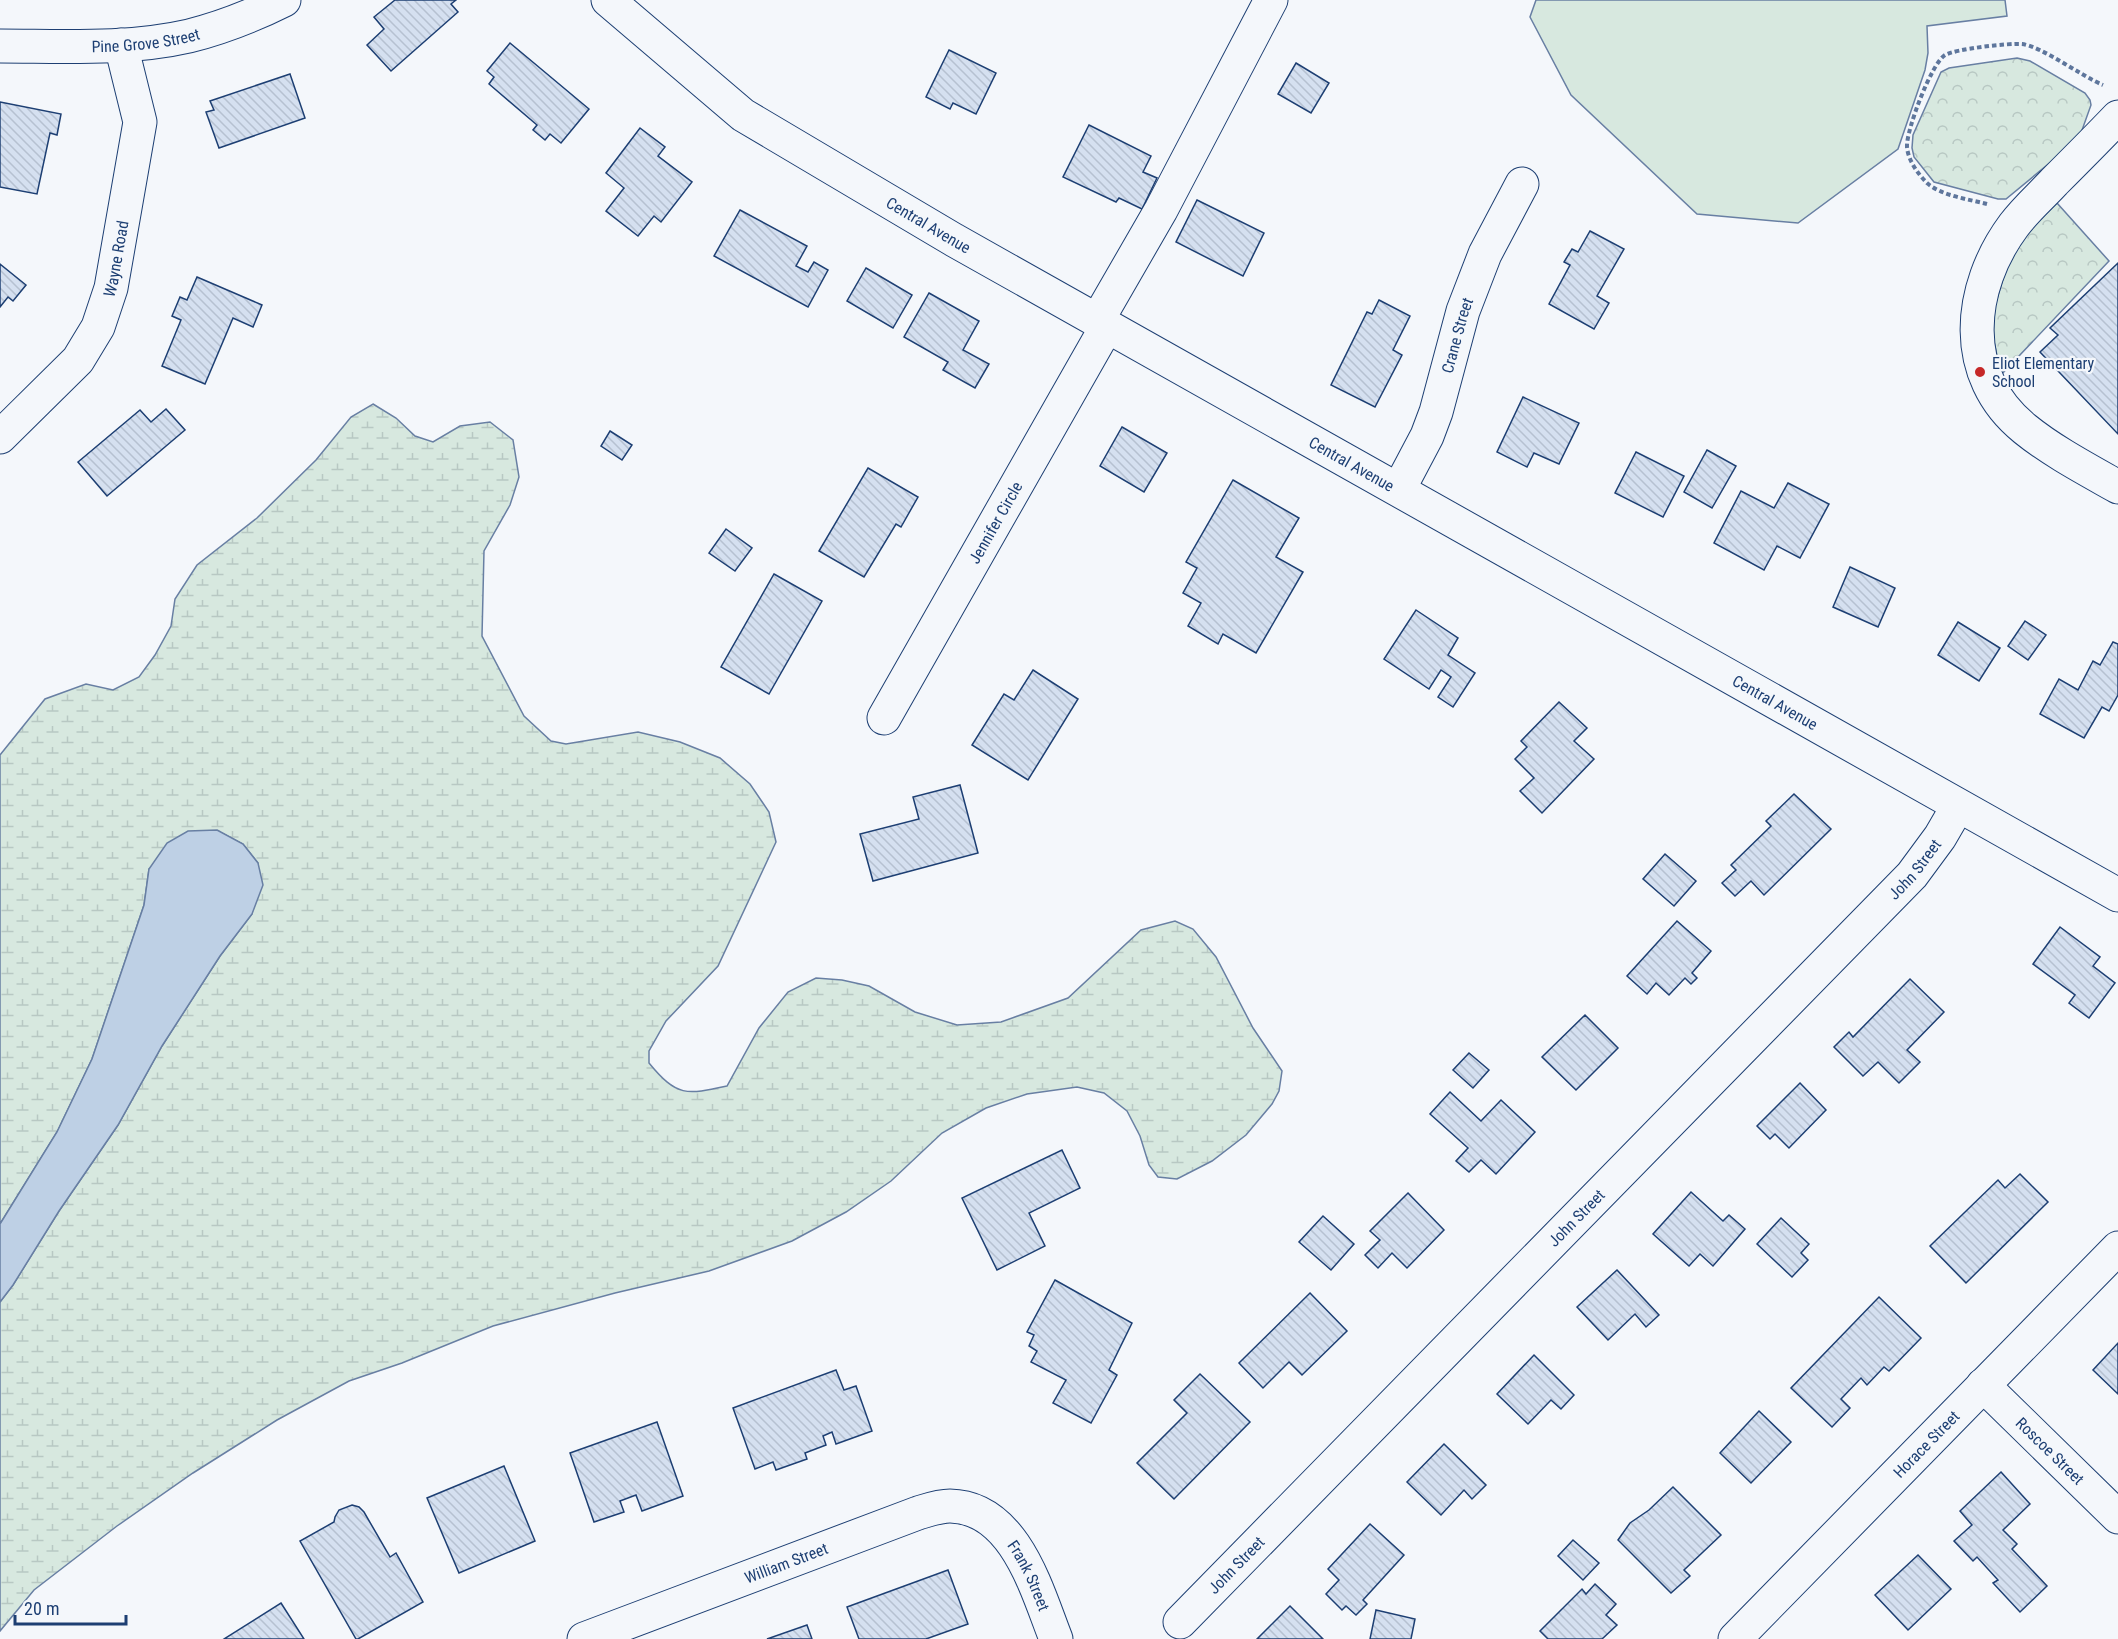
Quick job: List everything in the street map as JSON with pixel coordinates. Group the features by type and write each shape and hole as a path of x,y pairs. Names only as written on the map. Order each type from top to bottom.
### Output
{"street":[{"name":"Pine Grove Street","path":"0,46 122,45 189,36 260,12 284,0"},
{"name":"Central Avenue","path":"608,0 743,115 954,240 2118,895"},
{"name":"Jennifer Circle","path":"884,718 1102,323 1271,0"},
{"name":"Wayne Road","path":"0,437 78,360 98,327 111,288 140,122 122,45"},
{"path":"2118,117 2023,214 1997,252 1989,267 1981,292 1977,335 1979,355 1986,375 1996,395 2009,412 2024,428 2118,487"},
{"name":"Crane Street","path":"1399,489 1417,457 1436,412 1463,311 1481,264 1522,184"},
{"name":"John Street","path":"1180,1622 1912,875 1958,806"},
{"name":"Horace Street","path":"1735,1639 2118,1248"},
{"name":"Roscoe Street","path":"1983,1385 2118,1517"},
{"name":"William Street","path":"584,1639 926,1511 949,1506 963,1508 990,1521"},
{"name":"Frank Street","path":"990,1521 1006,1535 1019,1552 1056,1639"}],"path":[{"path":"2023,214 1933,188 1912,162 1907,143 1910,129 1936,65 1945,55 1957,51 2019,44 2038,49 2106,87"}],"green space":[{"path":"1536,0 2005,0 2007,16 1927,26 1928,53 1925,70 1898,149 1798,223 1697,214 1571,95 1530,17"},
{"path":"2017,58 2030,61 2085,93 2091,105 2081,133 2074,143 2006,199 1998,199 1934,182 1914,157 1912,148 1913,135 1941,72 1949,68"},
{"path":"2057,203 2109,261 2001,375 1990,322 2013,246"},
{"path":"373,404 396,418 415,436 433,442 460,426 490,422 513,440 519,477 510,505 484,551 482,636 524,716 551,741 566,744 638,732 680,742 720,758 750,784 769,812 776,842 718,966 666,1021 649,1051 649,1063 667,1082 675,1088 692,1092 727,1086 759,1028 788,992 816,978 842,980 869,986 915,1012 957,1025 1001,1022 1068,998 1141,930 1175,921 1193,929 1216,957 1253,1028 1282,1071 1279,1091 1272,1104 1246,1135 1212,1161 1177,1179 1158,1177 1149,1165 1140,1136 1127,1111 1104,1093 1077,1087 1027,1094 986,1108 942,1133 891,1181 846,1212 792,1241 709,1271 615,1293 493,1326 402,1363 349,1381 277,1420 193,1473 117,1526 34,1590 0,1631 0,1302 118,1125 162,1046 220,956 252,914 258,863 243,844 218,831 149,869 144,905 92,1059 57,1132 0,1224 0,755 45,699 86,684 113,690 139,677 155,655 171,626 175,599 197,565 257,518 316,460 351,417"}],"water":[{"path":"217,830 243,844 258,863 263,885 252,914 220,956 162,1046 118,1125 0,1302 0,1224 57,1132 92,1059 144,905 149,869 167,843 188,831"}],"building":[{"path":"395,0 456,0 451,4 458,12 391,71 367,45 384,29 374,17"},
{"path":"510,43 589,109 561,143 550,134 545,140 533,130 537,125 489,84 494,77 487,71"},
{"path":"949,50 996,73 976,114 953,103 950,109 926,97"},
{"path":"1296,63 1329,83 1311,113 1278,94"},
{"path":"290,74 305,118 219,148 206,112 214,110 210,101"},
{"path":"0,102 61,114 57,135 50,133 37,194 0,187"},
{"path":"1089,125 1151,156 1143,172 1157,178 1142,209 1119,198 1116,202 1063,177"},
{"path":"640,128 665,147 658,156 692,182 661,222 654,216 638,236 606,211 624,188 606,173"},
{"path":"1197,200 1264,233 1243,276 1176,242"},
{"path":"740,210 807,246 796,266 808,272 814,262 828,270 808,307 714,256"},
{"path":"1590,231 1624,249 1597,296 1609,303 1594,329 1549,304 1570,265 1564,262 1572,249 1578,252"},
{"path":"2118,263 2118,434 2040,352 2058,335 2050,328"},
{"path":"0,264 26,285 13,301 8,297 0,307"},
{"path":"866,268 912,295 893,328 847,301"},
{"path":"197,277 262,305 253,327 233,318 205,384 162,366 181,320 172,316 180,297 187,300"},
{"path":"929,293 979,321 963,350 989,364 975,388 943,370 948,362 904,337"},
{"path":"1379,300 1410,316 1393,350 1402,355 1375,407 1331,385 1367,312 1372,314"},
{"path":"1523,397 1579,423 1559,464 1534,453 1527,467 1497,452"},
{"path":"166,409 185,430 107,496 78,462 140,410 151,422"},
{"path":"1122,427 1167,453 1144,492 1100,466"},
{"path":"610,431 632,445 622,460 601,446"},
{"path":"1707,450 1736,466 1712,508 1684,492"},
{"path":"1636,452 1684,476 1663,517 1615,493"},
{"path":"868,468 918,497 901,527 896,524 864,577 819,551"},
{"path":"1233,480 1299,518 1276,557 1303,572 1256,653 1223,634 1218,644 1188,626 1201,603 1183,593 1197,568 1186,562"},
{"path":"1788,483 1829,504 1800,558 1777,546 1764,570 1714,543 1741,491 1774,508"},
{"path":"726,529 752,548 735,571 709,553"},
{"path":"1850,567 1895,588 1878,627 1833,607"},
{"path":"774,574 822,601 769,694 721,667"},
{"path":"1416,610 1458,638 1448,655 1475,673 1453,707 1438,697 1451,677 1441,670 1429,689 1384,659"},
{"path":"2025,621 2046,635 2028,660 2008,646"},
{"path":"1958,622 2000,648 1979,681 1938,655"},
{"path":"2113,642 2118,644 2118,695 2109,711 2102,707 2084,738 2040,714 2059,679 2078,690 2093,661 2100,665"},
{"path":"1033,670 1078,699 1028,780 972,745 1004,694 1014,700"},
{"path":"1559,702 1587,728 1574,741 1594,759 1542,813 1520,791 1534,778 1515,759 1527,747 1521,741"},
{"path":"960,785 978,853 873,881 860,834 919,819 913,797"},
{"path":"1794,794 1831,829 1764,895 1751,881 1735,896 1722,883 1736,870 1731,865 1771,826 1766,821"},
{"path":"1665,854 1696,881 1674,906 1643,879"},
{"path":"1677,921 1711,951 1692,973 1697,978 1691,984 1685,978 1669,995 1656,983 1647,994 1627,976"},
{"path":"2060,927 2100,957 2093,966 2115,983 2089,1018 2069,1003 2075,995 2033,964"},
{"path":"1910,979 1944,1012 1907,1050 1920,1062 1899,1083 1878,1062 1863,1076 1834,1047 1849,1032 1853,1037"},
{"path":"1585,1015 1618,1048 1576,1090 1542,1057"},
{"path":"1469,1053 1489,1070 1473,1088 1453,1070"},
{"path":"1800,1083 1826,1110 1789,1148 1775,1134 1770,1139 1757,1126"},
{"path":"1450,1092 1481,1121 1501,1100 1535,1132 1496,1174 1481,1160 1469,1172 1456,1161 1468,1148 1430,1114"},
{"path":"1062,1150 1080,1188 1029,1213 1045,1246 997,1270 962,1198"},
{"path":"2020,1174 2048,1202 1966,1283 1930,1246 1998,1180 2005,1188"},
{"path":"1691,1192 1723,1221 1729,1215 1745,1229 1713,1266 1700,1254 1689,1266 1653,1234"},
{"path":"1408,1193 1444,1230 1407,1268 1392,1253 1378,1268 1365,1255 1380,1240 1370,1231"},
{"path":"1323,1216 1354,1244 1331,1270 1299,1242"},
{"path":"1781,1218 1809,1244 1801,1253 1808,1260 1792,1277 1757,1244"},
{"path":"1617,1270 1659,1315 1646,1327 1635,1314 1608,1340 1577,1307"},
{"path":"1055,1280 1132,1323 1109,1370 1117,1375 1091,1423 1053,1403 1066,1380 1031,1362 1037,1351 1029,1346 1034,1335 1027,1332"},
{"path":"1310,1293 1347,1331 1302,1375 1289,1362 1263,1388 1239,1363"},
{"path":"1879,1297 1921,1338 1889,1371 1884,1367 1867,1385 1861,1378 1841,1399 1850,1408 1832,1427 1791,1388"},
{"path":"2118,1343 2118,1394 2093,1370"},
{"path":"1534,1355 1574,1395 1561,1409 1551,1400 1528,1424 1497,1394"},
{"path":"836,1370 844,1390 856,1386 872,1431 836,1444 832,1432 823,1436 826,1445 805,1453 807,1459 776,1470 773,1462 755,1469 733,1408"},
{"path":"1200,1374 1250,1422 1174,1499 1137,1463 1187,1413 1174,1400"},
{"path":"1759,1411 1791,1442 1751,1483 1720,1453"},
{"path":"657,1422 683,1496 642,1511 636,1495 620,1501 624,1512 594,1522 570,1453"},
{"path":"1444,1444 1486,1485 1472,1499 1464,1490 1441,1515 1407,1482"},
{"path":"504,1466 535,1541 459,1573 427,1498"},
{"path":"2001,1472 2030,1504 2003,1530 2017,1544 2012,1549 2047,1586 2020,1612 1993,1583 1998,1580 1977,1557 1973,1561 1954,1541 1972,1525 1960,1511"},
{"path":"1673,1487 1721,1535 1684,1570 1690,1576 1671,1593 1618,1540 1630,1523 1649,1510"},
{"path":"352,1505 364,1512 390,1557 396,1553 423,1602 358,1639 300,1541 334,1522 339,1510"},
{"path":"1370,1524 1404,1555 1363,1600 1367,1604 1356,1615 1346,1606 1342,1610 1326,1594 1339,1580 1328,1569"},
{"path":"1573,1540 1599,1563 1583,1580 1558,1556"},
{"path":"1918,1555 1951,1589 1908,1630 1875,1595"},
{"path":"948,1570 968,1624 926,1639 859,1639 847,1607"},
{"path":"1595,1584 1616,1604 1606,1615 1617,1625 1602,1639 1548,1639 1540,1631 1582,1589 1586,1594"},
{"path":"281,1603 304,1639 224,1639"},
{"path":"1290,1606 1323,1639 1257,1639"},
{"path":"1376,1610 1415,1619 1411,1639 1370,1639"},
{"path":"807,1625 812,1639 767,1639"}],"place":[{"name":"Eliot Elementary School","path":"1980,372"}]}
